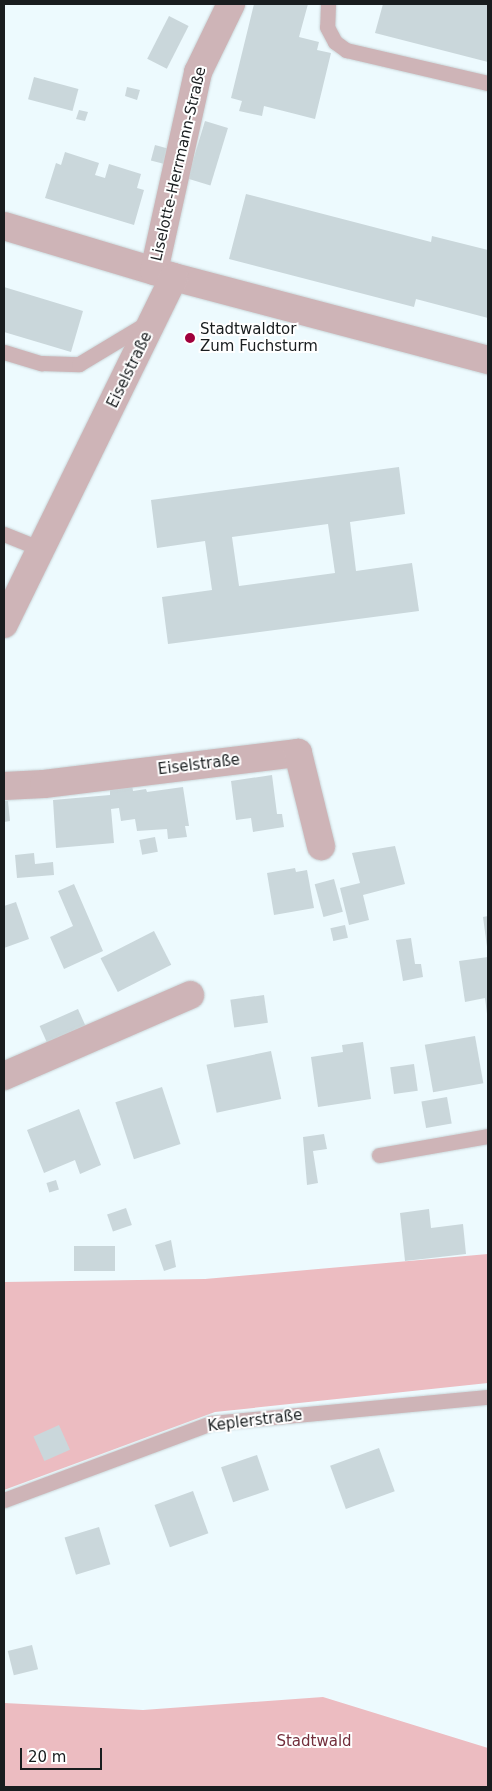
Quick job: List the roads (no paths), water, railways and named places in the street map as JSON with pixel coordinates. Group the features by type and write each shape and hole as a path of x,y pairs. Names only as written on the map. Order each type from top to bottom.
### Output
{"street":[{"name":"Liselotte-Herrmann-Straße","path":"164,274 198,72 231,4"},
{"path":"4,226 164,274 488,360"},
{"name":"Eiselstraße","path":"4,624 155,319 164,274"},
{"name":"Eiselstraße","path":"4,786 44,784 298,753 321,846"},
{"path":"4,1076 190,995"}],"lane":[{"path":"328,4 327,27 335,42 346,50 488,84"},
{"path":"4,352 42,363 79,364 155,319"},
{"path":"4,534 41,549"},
{"path":"379,1155 488,1136"},
{"name":"Keplerstraße","path":"4,1500 211,1423 488,1397"}],"place":[{"name":"Stadtwaldtor Zum Fuchsturm","path":"190,338"}],"park label":[{"name":"Stadtwald","path":"314,1742"}]}
